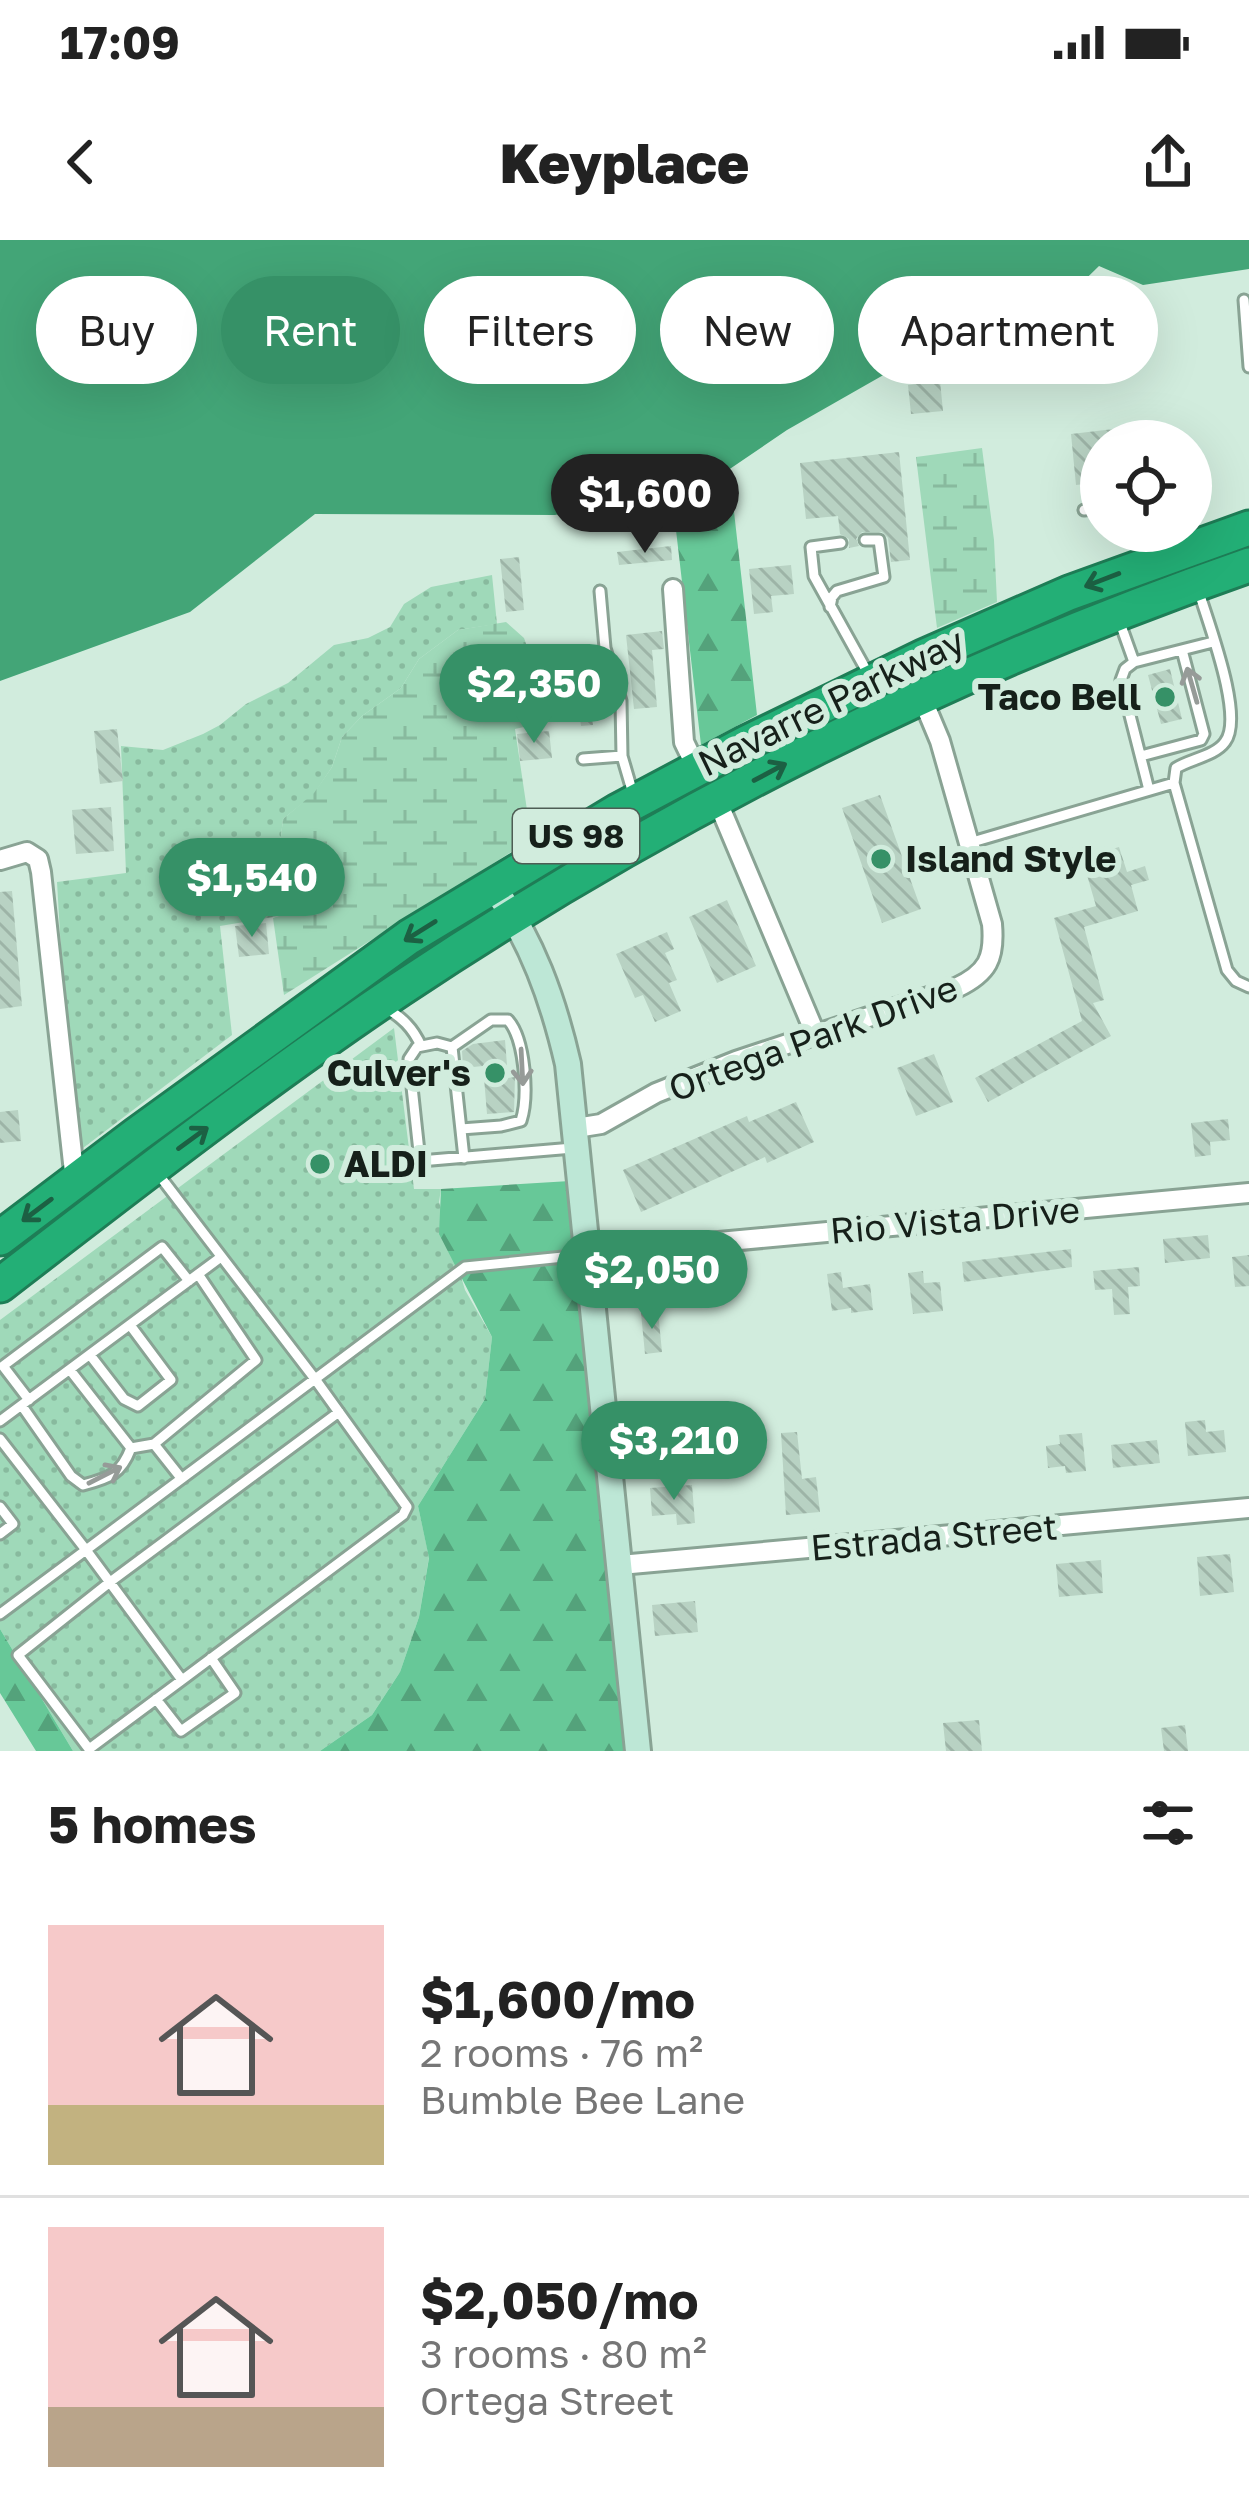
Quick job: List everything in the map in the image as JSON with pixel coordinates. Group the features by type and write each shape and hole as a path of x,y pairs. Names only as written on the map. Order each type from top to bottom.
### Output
{"highway":[{"name":"Navarre Parkway","path":"1212,540 1249,528"},
{"name":"Navarre Parkway","path":"0,1238 371,964 493,886 698,769 873,681 1048,602 1133,552"},
{"path":"1124,612 1148,582 1143,552"},
{"path":"1200,582 1209,552"},
{"name":"Navarre Parkway","path":"0,1285 379,1004 645,839 922,698 1249,565"}],"street":[{"path":"673,589 684,742 698,769"},
{"name":"Ortega Park Drive","path":"577,1138 656,1093 815,1033 956,988 984,971 991,955 992,924 940,741 922,698"},
{"path":"717,800 815,1033"},
{"path":"0,860 20,853 32,853 38,859 75,1181"},
{"path":"493,886 515,916 556,1013 568,1064 638,1751"},
{"name":"Rio Vista Drive","path":"589,1254 1249,1193"},
{"name":"Estrada Street","path":"620,1565 1249,1508"}],"lane":[{"path":"1244,300 1249,367"},
{"path":"830,607 837,592 884,577 879,540 865,540"},
{"path":"841,543 811,547 814,576 873,681"},
{"path":"1200,582 1233,723 1223,746 1176,768 1174,783 1227,970 1249,987"},
{"path":"600,591 605,648 621,701 622,756 636,802"},
{"path":"1124,612 1134,662"},
{"path":"1149,790 1121,680 1125,669 1134,662 1213,642"},
{"path":"1141,756 1201,740 1204,734 1182,650"},
{"path":"583,759 622,756"},
{"path":"969,843 1174,783"},
{"path":"379,1004 415,1031 422,1046"},
{"path":"452,1047 490,1020 508,1020 518,1031 521,1048 525,1110 521,1121 460,1130"},
{"path":"452,1047 437,1043 417,1047 409,1059 420,1161 577,1138"},
{"path":"452,1047 464,1158"},
{"path":"153,1168 315,1378 407,1507 403,1515 89,1749 18,1655 339,1412"},
{"path":"162,1246 256,1360 154,1444 131,1448 125,1464 108,1479 83,1485 71,1476 3,1366 162,1246"},
{"path":"0,1614 465,1267 589,1254"},
{"path":"0,1421 221,1257"},
{"path":"90,1355 124,1400 138,1406 171,1380 130,1325"},
{"path":"70,1370 131,1448"},
{"path":"0,1439 182,1680"},
{"path":"154,1444 181,1478"},
{"path":"0,1507 13,1524 0,1534"},
{"path":"156,1699 182,1731 235,1694 211,1658"}],"green space":[{"path":"982,448 997,602 937,628 916,457"},
{"path":"732,494 757,715 701,745 674,513"},
{"path":"492,575 497,624 458,630 419,659 401,688 342,737 332,767 314,794 283,819 279,854 285,915 220,926 232,1035 79,1151 57,882 126,873 121,746 163,750 203,734 246,704 288,683 334,645 368,638 390,627 404,604 431,587"},
{"path":"506,622 524,638 539,680 546,722 515,729 535,837 284,995 273,918 285,914 279,854 283,819 314,793 332,767 342,737 401,688 419,659 458,630"},
{"path":"394,1028 414,1189 441,1189 439,1202 465,1290 492,1337 485,1399 418,1506 429,1557 419,1617 400,1672 372,1715 320,1751 73,1751 0,1629 0,1320"},
{"path":"570,1181 631,1751 320,1751 372,1715 400,1672 419,1617 429,1558 418,1506 485,1399 492,1337 439,1234 441,1189"},
{"path":"0,1629 73,1751 36,1751 0,1693"}],"shaded area":[{"path":"0,240 1249,240 1249,269 1158,283 1158,276 1122,276 1099,266 1089,276 858,276 858,384 868,384 787,430 712,481 555,515 315,514 190,612 0,681"}],"building":[{"path":"940,384 943,411 911,414 908,385"},
{"path":"1080,433 1080,485 1076,485 1071,434"},
{"path":"899,452 910,560 891,562 888,538 882,532 862,532 856,539 859,546 849,548 849,539 840,534 838,516 806,519 800,463"},
{"path":"671,546 672,560 619,565 617,552"},
{"path":"519,557 524,610 506,612 500,559"},
{"path":"791,565 794,594 771,596 773,612 754,614 749,569"},
{"path":"662,631 664,649 652,650 657,707 634,709 626,635"},
{"name":"Taco Bell","path":"1170,669 1182,719 1161,724 1148,675"},
{"path":"589,685 593,725 581,726 576,687"},
{"path":"117,729 123,781 100,784 94,731"},
{"path":"549,731 552,758 520,761 517,734"},
{"name":"Island Style","path":"880,795 921,909 882,923 842,808"},
{"path":"111,807 114,851 76,854 72,810"},
{"path":"1119,847 1127,872 1145,866 1149,880 1131,885 1138,911 1084,927 1104,1000 1093,1003 1111,1036 988,1102 975,1078 1082,1021 1054,918 1096,906 1082,858"},
{"path":"12,891 22,1006 0,1009 0,892"},
{"path":"727,900 756,966 717,983 689,917"},
{"path":"266,923 269,954 239,957 235,926"},
{"path":"667,932 674,949 665,953 677,980 669,983 681,1011 655,1022 643,995 635,998 616,954"},
{"name":"Culver's","path":"505,1040 508,1078 515,1077 514,1112 487,1114 483,1066 463,1068 462,1051 473,1044"},
{"path":"934,1054 953,1102 916,1116 897,1068"},
{"path":"796,1102 814,1142 767,1163 765,1157 641,1212 623,1170 747,1116 749,1122"},
{"path":"18,1110 21,1141 0,1143 0,1112"},
{"path":"1228,1119 1230,1140 1210,1142 1211,1155 1195,1157 1191,1123"},
{"path":"1208,1235 1210,1258 1165,1263 1163,1239"},
{"path":"1071,1249 1072,1267 964,1282 962,1262"},
{"path":"1249,1255 1249,1286 1235,1287 1232,1257"},
{"path":"1139,1267 1140,1286 1128,1287 1130,1314 1114,1315 1112,1289 1095,1290 1093,1271"},
{"path":"923,1271 924,1283 940,1282 943,1311 913,1314 908,1273"},
{"path":"841,1272 843,1288 870,1284 873,1310 832,1311 827,1274"},
{"path":"658,1311 662,1352 645,1354 641,1313"},
{"path":"1205,1420 1206,1432 1224,1430 1226,1452 1188,1456 1185,1422"},
{"path":"797,1432 802,1479 816,1477 820,1512 786,1515 781,1433"},
{"path":"1082,1433 1086,1471 1048,1468 1046,1446 1060,1444 1059,1435"},
{"path":"1157,1440 1160,1463 1113,1468 1111,1445"},
{"path":"692,1485 695,1523 677,1525 676,1514 652,1516 650,1488"},
{"path":"1230,1554 1234,1592 1200,1596 1197,1557"},
{"path":"1101,1560 1103,1593 1059,1597 1056,1564"},
{"path":"695,1601 698,1632 655,1636 652,1605"},
{"path":"979,1720 982,1751 946,1751 943,1723"},
{"path":"1185,1725 1188,1751 1164,1751 1161,1728"}],"place":[{"name":"Taco Bell","path":"1165,697"},
{"name":"Island Style","path":"881,859"},
{"name":"Culver's","path":"495,1073"},
{"name":"ALDI","path":"320,1164"}]}
